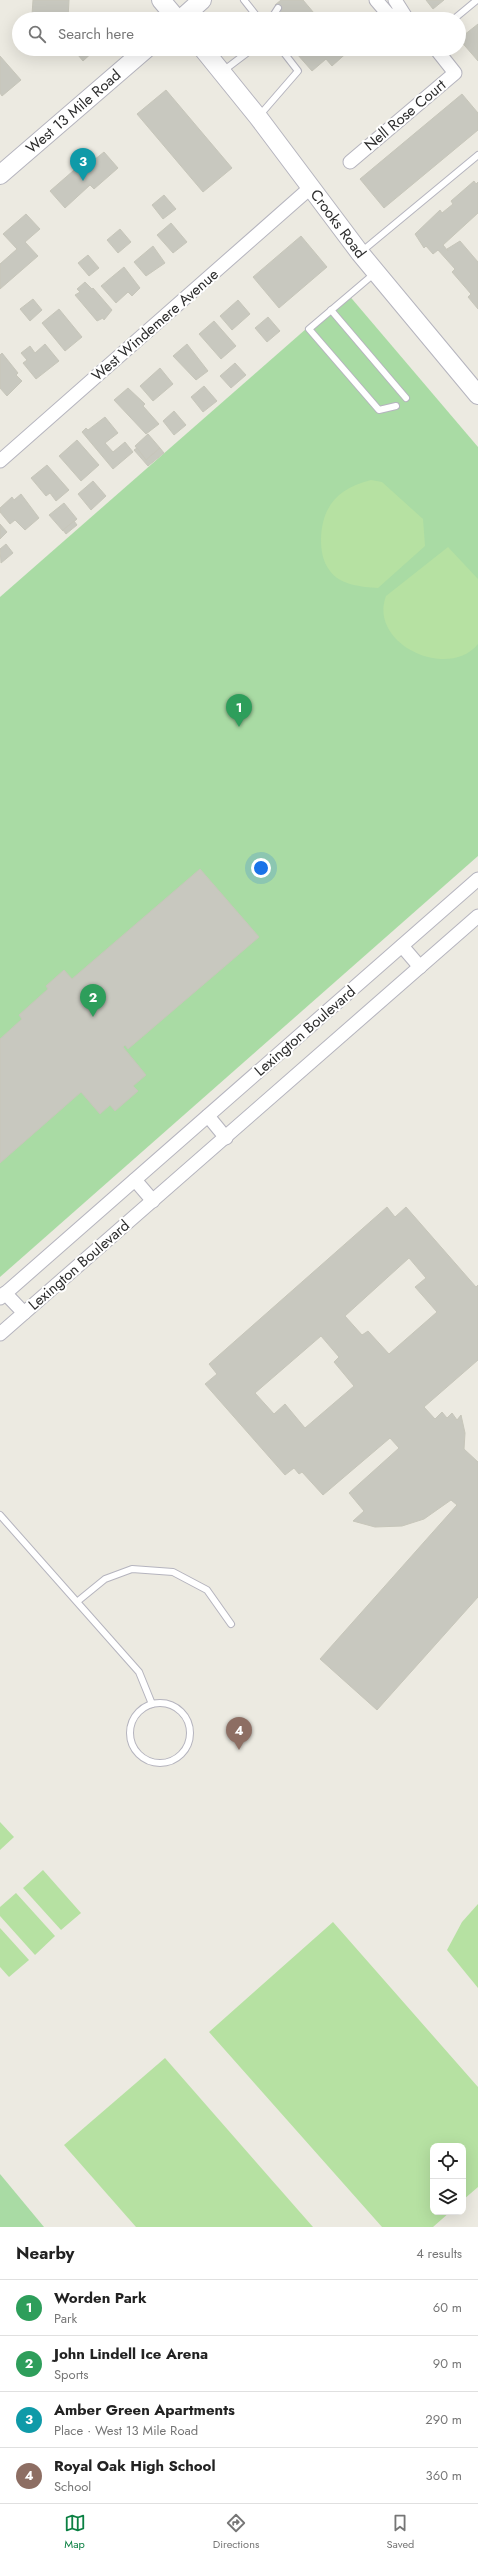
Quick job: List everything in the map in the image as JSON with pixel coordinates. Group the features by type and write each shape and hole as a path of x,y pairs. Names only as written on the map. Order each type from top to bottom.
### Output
{"main road":[{"path":"161,0 171,12"},
{"path":"189,12 202,0"},
{"name":"West 13 Mile Road","path":"0,175 138,56"},
{"name":"Crooks Road","path":"209,56 258,117 360,253 478,395"}],"street":[{"path":"376,0 386,12"},
{"path":"395,0 402,12"},
{"name":"Nell Rose Court","path":"350,162 455,72 442,56"},
{"name":"West Windemere Avenue","path":"0,461 310,188"},
{"name":"Lexington Boulevard","path":"24,1313 3,1295 478,879"},
{"name":"Lexington Boulevard","path":"0,1334 226,1138 478,916"},
{"path":"402,946 420,967"},
{"path":"208,1116 226,1138"},
{"path":"135,1180 153,1201"}],"lane":[{"path":"244,0 253,12"},
{"path":"462,12 477,0"},
{"path":"275,12 278,8"},
{"path":"222,72 243,56"},
{"path":"258,117 298,71 286,56"},
{"path":"360,253 478,155"},
{"path":"376,272 309,329 380,410 396,406"},
{"path":"331,310 406,398"},
{"path":"0,1515 78,1601 139,1672 152,1704"},
{"path":"78,1601 105,1579 132,1570 173,1572 207,1590 231,1624"},
{"path":"152,1704 167,1704 180,1711 190,1728 190,1738 186,1748 171,1761 152,1762 143,1758 132,1743 130,1733 134,1719 144,1708 152,1704"}],"green space":[{"path":"347,293 478,447 478,856 0,1277 0,597"},
{"path":"371,480 382,482 423,519 425,546 378,588 352,584 334,576 324,560 321,543 322,527 325,517 334,500 341,493 350,488"},
{"path":"448,547 478,579 478,644 465,655 448,659 431,658 414,652 399,642 389,629 384,613 386,596"},
{"path":"0,1822 14,1837 0,1850"},
{"path":"43,1870 81,1913 61,1930 23,1888"},
{"path":"16,1893 55,1936 35,1955 0,1916 0,1907"},
{"path":"478,1904 478,1988 447,1950 462,1922"},
{"path":"333,1922 478,2087 478,2187 466,2197 466,2143 430,2143 430,2215 447,2215 433,2227 382,2227 209,2032"},
{"path":"0,1928 29,1960 9,1977 0,1967"},
{"path":"165,2058 313,2227 136,2227 64,2145"},
{"path":"0,2174 44,2227 0,2227"}],"building":[{"path":"33,0 69,0 68,12 32,12"},
{"path":"281,0 303,0 313,12 282,12 275,5"},
{"path":"426,0 444,0 433,9"},
{"path":"478,24 478,61 466,47 466,33"},
{"path":"0,56 21,80 2,96 0,93"},
{"path":"79,56 88,56 83,61"},
{"path":"299,56 343,56 332,66 326,59 312,71"},
{"path":"166,90 232,168 203,192 137,114"},
{"path":"462,94 478,113 478,130 384,208 360,179"},
{"path":"104,152 118,168 94,189 90,185 65,208 50,191 81,164 84,168"},
{"path":"474,181 476,184 478,182 478,213 443,245 448,251 447,249 460,241 478,262 478,309 468,297 471,294 452,272 455,269 438,250 433,254 426,246 424,248 415,234 440,210 442,213 453,204 451,201"},
{"path":"164,195 176,209 163,219 152,205"},
{"path":"26,214 40,229 25,242 38,256 0,289 0,264 17,249 3,234"},
{"path":"171,223 187,242 173,253 157,235"},
{"path":"120,229 131,242 118,253 107,240"},
{"path":"301,236 327,267 279,308 253,277"},
{"path":"153,246 165,263 146,276 134,262"},
{"path":"88,255 99,268 89,276 78,263"},
{"path":"124,267 140,288 132,296 128,292 116,303 101,286"},
{"path":"85,282 92,289 93,288 112,310 104,320 103,318 97,321 75,295 80,292 77,289"},
{"path":"33,299 42,310 30,321 20,309"},
{"path":"238,300 250,314 232,330 220,316"},
{"path":"59,309 82,337 65,351 42,323"},
{"path":"268,317 280,331 267,342 255,328"},
{"path":"214,321 236,346 221,359 199,334"},
{"path":"45,344 59,361 36,379 23,363 27,360 21,353 30,346 35,353"},
{"path":"187,344 208,371 196,380 173,356"},
{"path":"2,353 18,373 16,375 22,381 7,396 0,388 0,355"},
{"path":"235,363 246,375 231,388 220,376"},
{"path":"160,368 173,384 153,401 140,386"},
{"path":"204,386 217,401 203,412 191,397"},
{"path":"128,388 145,404 143,406 159,424 146,434 114,400"},
{"path":"174,411 186,425 174,435 163,421"},
{"path":"105,417 118,433 105,443 113,452 125,442 133,452 113,469 82,432 86,428 88,430"},
{"path":"148,434 160,448 146,460 135,446"},
{"path":"77,440 99,465 81,481 59,456"},
{"path":"137,448 146,460 160,448 164,453 148,466 134,450"},
{"path":"47,465 69,490 56,501 50,493 46,496 31,478"},
{"path":"93,481 106,496 91,510 78,494"},
{"path":"21,494 39,518 25,530 15,520 10,524 0,512 0,508 12,497 14,500"},
{"path":"64,503 77,519 63,531 49,515"},
{"path":"74,521 77,525 66,534 63,530"},
{"path":"0,524 7,532 0,539"},
{"path":"6,544 13,553 1,563 0,549"},
{"path":"200,869 259,937 128,1049 125,1045 123,1047 146,1075 133,1086 138,1091 115,1111 110,1105 100,1114 81,1092 0,1163 0,1039 22,1019 19,1015 48,989 46,986 64,970 72,979"},
{"path":"387,1207 395,1217 406,1207 476,1287 478,1285 478,1360 424,1407 435,1419 442,1412 447,1418 452,1413 457,1420 461,1415 465,1433 464,1449 478,1462 478,1597 377,1710 320,1659 457,1505 451,1500 424,1519 402,1526 375,1527 353,1521 364,1511 349,1493 399,1448 390,1438 323,1495 302,1472 299,1474 294,1468 285,1475 205,1384 217,1374 209,1364","holes":["409,1258 426,1278 415,1287 437,1312 389,1354 368,1331 362,1335 345,1316","321,1336 339,1357 334,1362 354,1386 305,1428 285,1404 274,1414 255,1393"]}],"place":[{"name":"Amber Green Apartments","path":"83,181"},
{"name":"Worden Park","path":"239,727"},
{"name":"John Lindell Ice Arena","path":"93,1017"},
{"name":"Royal Oak High School","path":"239,1750"}]}
